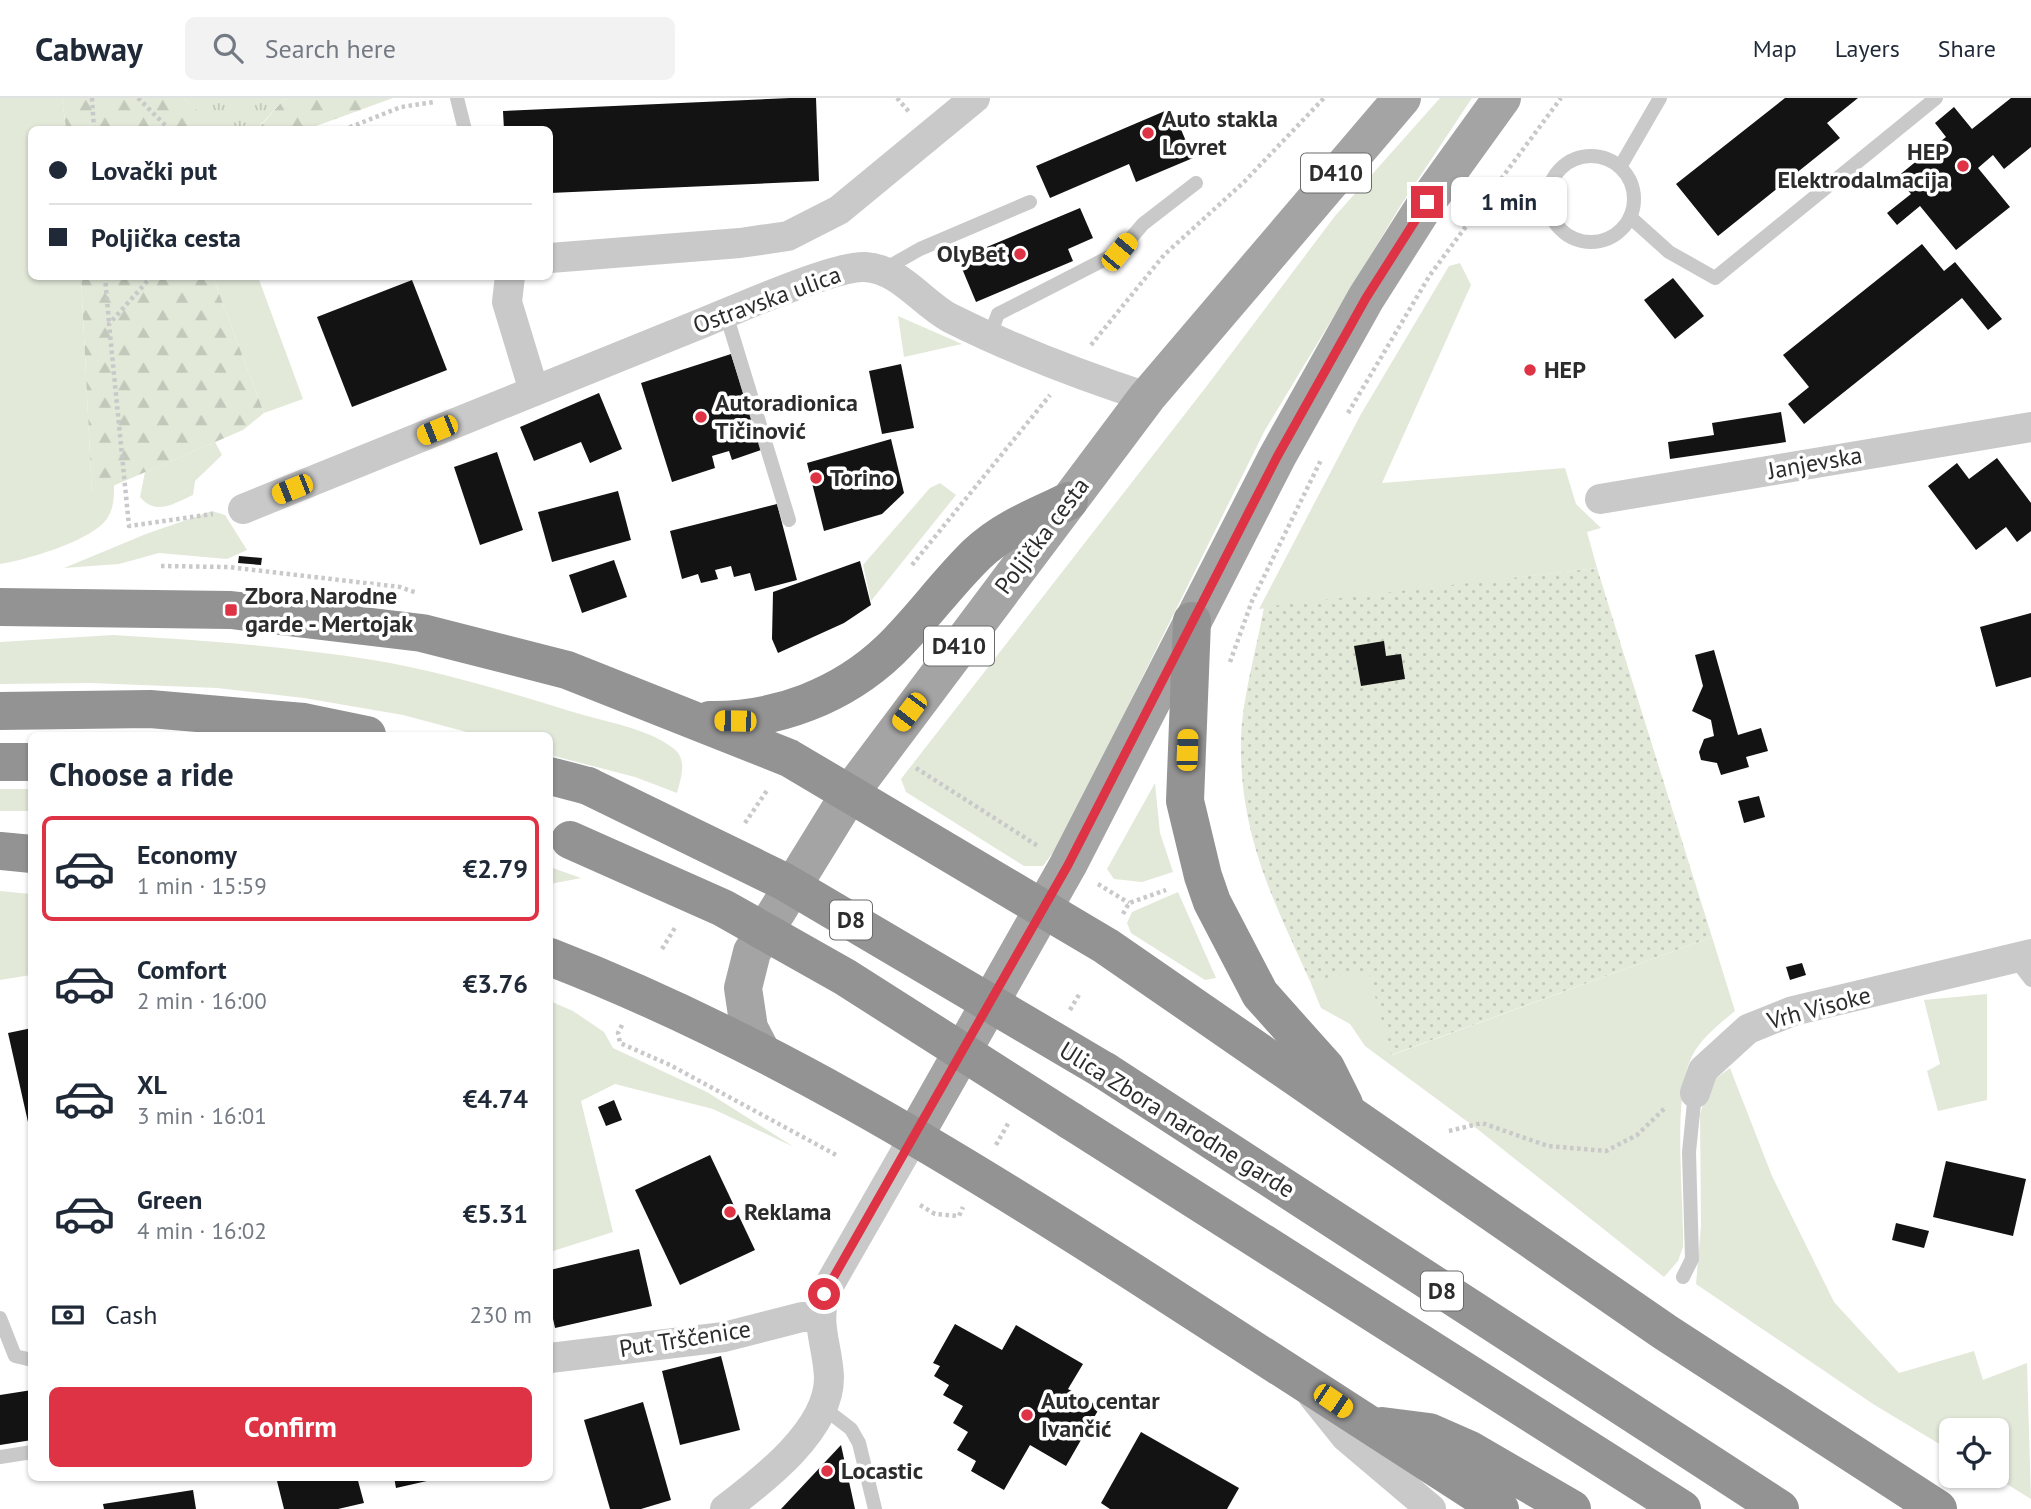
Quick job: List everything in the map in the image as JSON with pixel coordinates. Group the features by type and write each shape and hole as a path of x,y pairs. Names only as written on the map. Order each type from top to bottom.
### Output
{"highway":[{"path":"699,720 735,721 777,713 816,699 864,673 891,649 978,553 1016,525 1069,501"},
{"path":"0,607 231,610 422,633 567,670 699,720 789,758 1106,946 1665,1332 1938,1509"},
{"path":"1192,621 1185,801 1203,876 1212,902 1260,994 1326,1068 1348,1112"},
{"path":"0,711 149,709 304,722 352,732"},
{"path":"0,762 28,762"},
{"name":"Ulica Zbora narodne garde","path":"553,777 588,786 783,881 1105,1071 1780,1509"},
{"name":"D8","path":"560,838 723,908 845,977 1682,1509"},
{"path":"0,851 28,854"},
{"path":"553,958 639,992 760,1049 981,1174 1500,1509"},
{"path":"1369,1425 1429,1432 1470,1450 1572,1509"}],"main road":[{"name":"Poljička cesta","path":"760,1049 749,1028 743,988 752,952 850,793 1147,397 1402,98"},
{"path":"914,1137 1044,908 1277,457 1366,298 1427,202 1502,98"}],"street":[{"path":"553,258 740,243 788,236 839,210 975,98"},
{"name":"Ostravska ulica","path":"243,509 836,272 864,266 883,270"},
{"path":"883,270 946,316 989,337 1068,372 1147,397"},
{"path":"510,280 507,302 534,391"},
{"name":"Janjevska","path":"1600,499 2031,428"},
{"name":"Vrh Visoke","path":"1695,1093 1703,1070 1748,1029 1793,1011 2026,964"},
{"path":"725,1509 804,1439 825,1409 828,1378 819,1317 824,1294 914,1137"},
{"name":"Put Trščenice","path":"553,1359 724,1336 802,1317 819,1317"},
{"path":"1297,1377 1346,1437 1431,1509"}],"lane":[{"path":"1620,167 1660,98"},
{"path":"1630,217 1669,252 1715,278 1936,98"},
{"path":"450,99 463,126"},
{"path":"1596,156 1620,167 1633,189 1630,217 1622,229 1609,238 1595,242 1580,241 1556,225 1549,211 1551,181 1570,161 1596,156"},
{"path":"989,337 998,314 1119,252 1143,224 1196,183"},
{"path":"883,270 920,249 1030,202"},
{"path":"726,314 789,520"},
{"name":"Vrh Visoke","path":"1683,1277 1692,1259 1689,1152 1695,1093"},
{"path":"0,1318 15,1356 28,1359"},
{"path":"825,1409 851,1429 859,1443 875,1509"},
{"path":"0,1457 28,1453"}],"path":[{"path":"92,98 94,126"},
{"path":"138,98 166,126"},
{"path":"1343,422 1430,275 1561,98"},
{"path":"353,126 401,107 450,99"},
{"path":"105,280 129,527 243,509"},
{"path":"109,324 148,280"},
{"path":"1226,672 1252,600 1323,456"},
{"path":"912,766 1048,853"},
{"path":"1098,884 1129,903"},
{"path":"1117,925 1129,903 1166,890"},
{"path":"625,1020 618,1033 620,1044 670,1065 838,1156"},
{"path":"1449,1131 1482,1123 1548,1146 1606,1150 1637,1135 1666,1107 1695,1093"},
{"path":"920,1205 935,1214 959,1216 965,1203"}],"green space":[{"path":"0,98 62,98 66,126 28,126 28,280 81,280 92,494 114,485 113,502 108,517 101,525 75,541 0,564"},
{"path":"62,98 183,98 216,126 66,126"},
{"path":"183,98 285,98 260,126 215,126"},
{"path":"285,98 393,98 316,126 260,126"},
{"path":"1440,98 1472,98 1401,205 1265,430 1060,843 1043,866 1024,866 906,792 901,779 1206,387 1335,216"},
{"path":"1460,263 1471,285 1382,483 1565,468 1576,504 1601,528 1587,532 1597,568 1259,609 1361,414 1449,266"},
{"path":"81,280 214,280 264,413 243,430 92,495"},
{"path":"214,280 259,280 303,399 264,413"},
{"path":"898,316 962,344 904,357"},
{"path":"215,442 222,455 195,481 193,495 172,505 159,507 146,503 140,497 145,472"},
{"path":"940,483 956,495 871,601 863,565 930,488"},
{"path":"212,511 225,515 247,550 227,559 159,553 119,564 64,568 146,534"},
{"path":"1597,568 1712,937 1391,1055 1368,970 1310,981 1260,864 1246,805 1241,739 1247,690 1264,607"},
{"path":"113,635 308,651 423,670 651,735 678,752 682,763 679,787 677,793 635,777 553,756 553,732 467,732 403,715 304,698 217,688 91,683 0,684 0,642"},
{"path":"1155,783 1160,833 1173,872 1142,882 1114,879 1107,869"},
{"path":"0,789 28,789 28,811 0,811"},
{"path":"553,868 581,878 553,883"},
{"path":"0,891 28,894 28,975 0,980"},
{"path":"1178,892 1216,978 1205,980 1131,933 1127,923 1132,912"},
{"path":"1712,937 1735,1011 1702,1041 1689,1063 1684,1082 1680,1128 1683,1247 1678,1261 1664,1277 1476,1128 1365,1046 1350,1024 1321,1008 1310,981 1368,969 1392,1055"},
{"path":"1987,994 1987,1100 1938,1111 1927,1071 1940,1064 1924,1000"},
{"path":"553,1002 573,1011 604,1032 613,1048 707,1092 794,1147 713,1109 615,1084 581,1101 613,1232 553,1251"},
{"path":"1730,1068 1772,1176 1834,1302 1899,1373 1974,1351 1983,1380 2027,1363 2031,1499 2009,1485 2009,1418 1939,1418 1939,1444 1873,1404 1696,1284 1701,1225 1700,1114 1711,1082"}],"building":[{"path":"816,98 819,181 553,193 553,126 504,126 503,111"},
{"path":"1785,98 1858,98 1827,123 1840,138 1718,236 1676,184"},
{"path":"2011,98 2031,98 2031,147 2004,169 1993,155 1978,168 2010,207 1956,250 1920,206 1897,225 1887,213 1911,194 1897,177 1946,137 1935,123 1954,107 1972,129"},
{"name":"Auto stakla Lovret","path":"1172,108 1193,158 1136,182 1129,164 1050,198 1036,166"},
{"name":"OlyBet","path":"1080,208 1093,238 1068,249 1073,261 976,302 958,259"},
{"path":"1922,244 1944,271 1955,262 2002,319 1988,330 1962,298 1804,424 1788,404 1809,387 1783,355"},
{"path":"1673,278 1704,316 1675,339 1644,300"},
{"path":"412,280 447,370 352,407 317,317"},
{"name":"Autoradionica Tičinović","path":"731,354 761,450 732,460 729,451 712,456 715,468 672,482 641,383"},
{"path":"901,364 914,428 882,434 869,371"},
{"path":"599,393 622,449 590,463 581,442 534,461 520,427"},
{"path":"1781,412 1786,442 1670,459 1668,442 1714,435 1712,423"},
{"path":"891,439 904,493 882,514 824,531 807,463"},
{"path":"497,452 523,530 480,545 454,467"},
{"path":"1997,458 2031,503 2031,531 2017,542 2006,527 1976,550 1928,486 1957,463 1969,479"},
{"path":"618,491 631,540 552,562 538,512"},
{"path":"777,504 797,580 755,591 750,573 734,577 731,566 715,570 718,579 701,583 698,574 682,579 670,531"},
{"path":"239,556 262,558 261,565 238,563"},
{"path":"614,560 627,597 582,613 569,575"},
{"path":"860,561 871,605 844,623 778,653 772,639 773,592"},
{"path":"2031,613 2031,677 1996,687 1980,627"},
{"path":"1384,641 1386,656 1401,654 1405,679 1361,686 1354,646"},
{"path":"1714,650 1738,735 1761,728 1768,751 1746,757 1749,767 1721,775 1717,763 1701,760 1699,752 1704,739 1714,736 1711,720 1692,711 1703,686 1695,655"},
{"path":"1759,796 1765,817 1744,823 1738,801"},
{"path":"1802,963 1806,975 1790,980 1786,967"},
{"path":"28,1029 28,1122 8,1033"},
{"path":"614,1100 622,1120 606,1126 598,1107"},
{"path":"710,1155 755,1250 680,1285 635,1190"},
{"path":"1946,1161 2026,1179 2013,1236 1933,1217"},
{"path":"1896,1223 1929,1231 1924,1248 1892,1240"},
{"path":"639,1249 652,1306 555,1328 553,1269"},
{"name":"Auto centar Ivančić","path":"955,1324 1002,1350 1016,1325 1083,1364 1068,1389 1100,1407 1066,1466 1030,1445 1004,1490 971,1471 976,1461 957,1450 968,1432 953,1423 963,1406 943,1395 949,1385 934,1376 940,1366 933,1363"},
{"path":"721,1356 740,1430 680,1445 662,1371"},
{"path":"28,1391 28,1441 0,1445 0,1395"},
{"path":"643,1402 671,1500 641,1509 610,1509 584,1420"},
{"path":"1141,1432 1239,1488 1227,1509 1110,1509 1101,1503"},
{"path":"841,1445 855,1509 781,1509"},
{"path":"277,1481 358,1481 364,1503 338,1509 284,1509"},
{"path":"395,1481 427,1481 396,1488"},
{"path":"193,1490 196,1509 104,1509 103,1504"}],"place":[{"name":"Auto stakla Lovret","path":"1148,133"},
{"name":"HEP Elektrodalmacija","path":"1963,166"},
{"name":"OlyBet","path":"1020,254"},
{"name":"HEP","path":"1530,370"},
{"name":"Autoradionica Tičinović","path":"701,417"},
{"name":"Torino","path":"816,478"},
{"name":"Zbora Narodne garde - Mertojak","path":"231,610"},
{"name":"Reklama","path":"730,1212"},
{"name":"Auto centar Ivančić","path":"1027,1415"},
{"name":"Locastic","path":"827,1471"}],"route":[{"path":"824,1294 1068,865 1277,457 1366,298 1427,202"}]}
